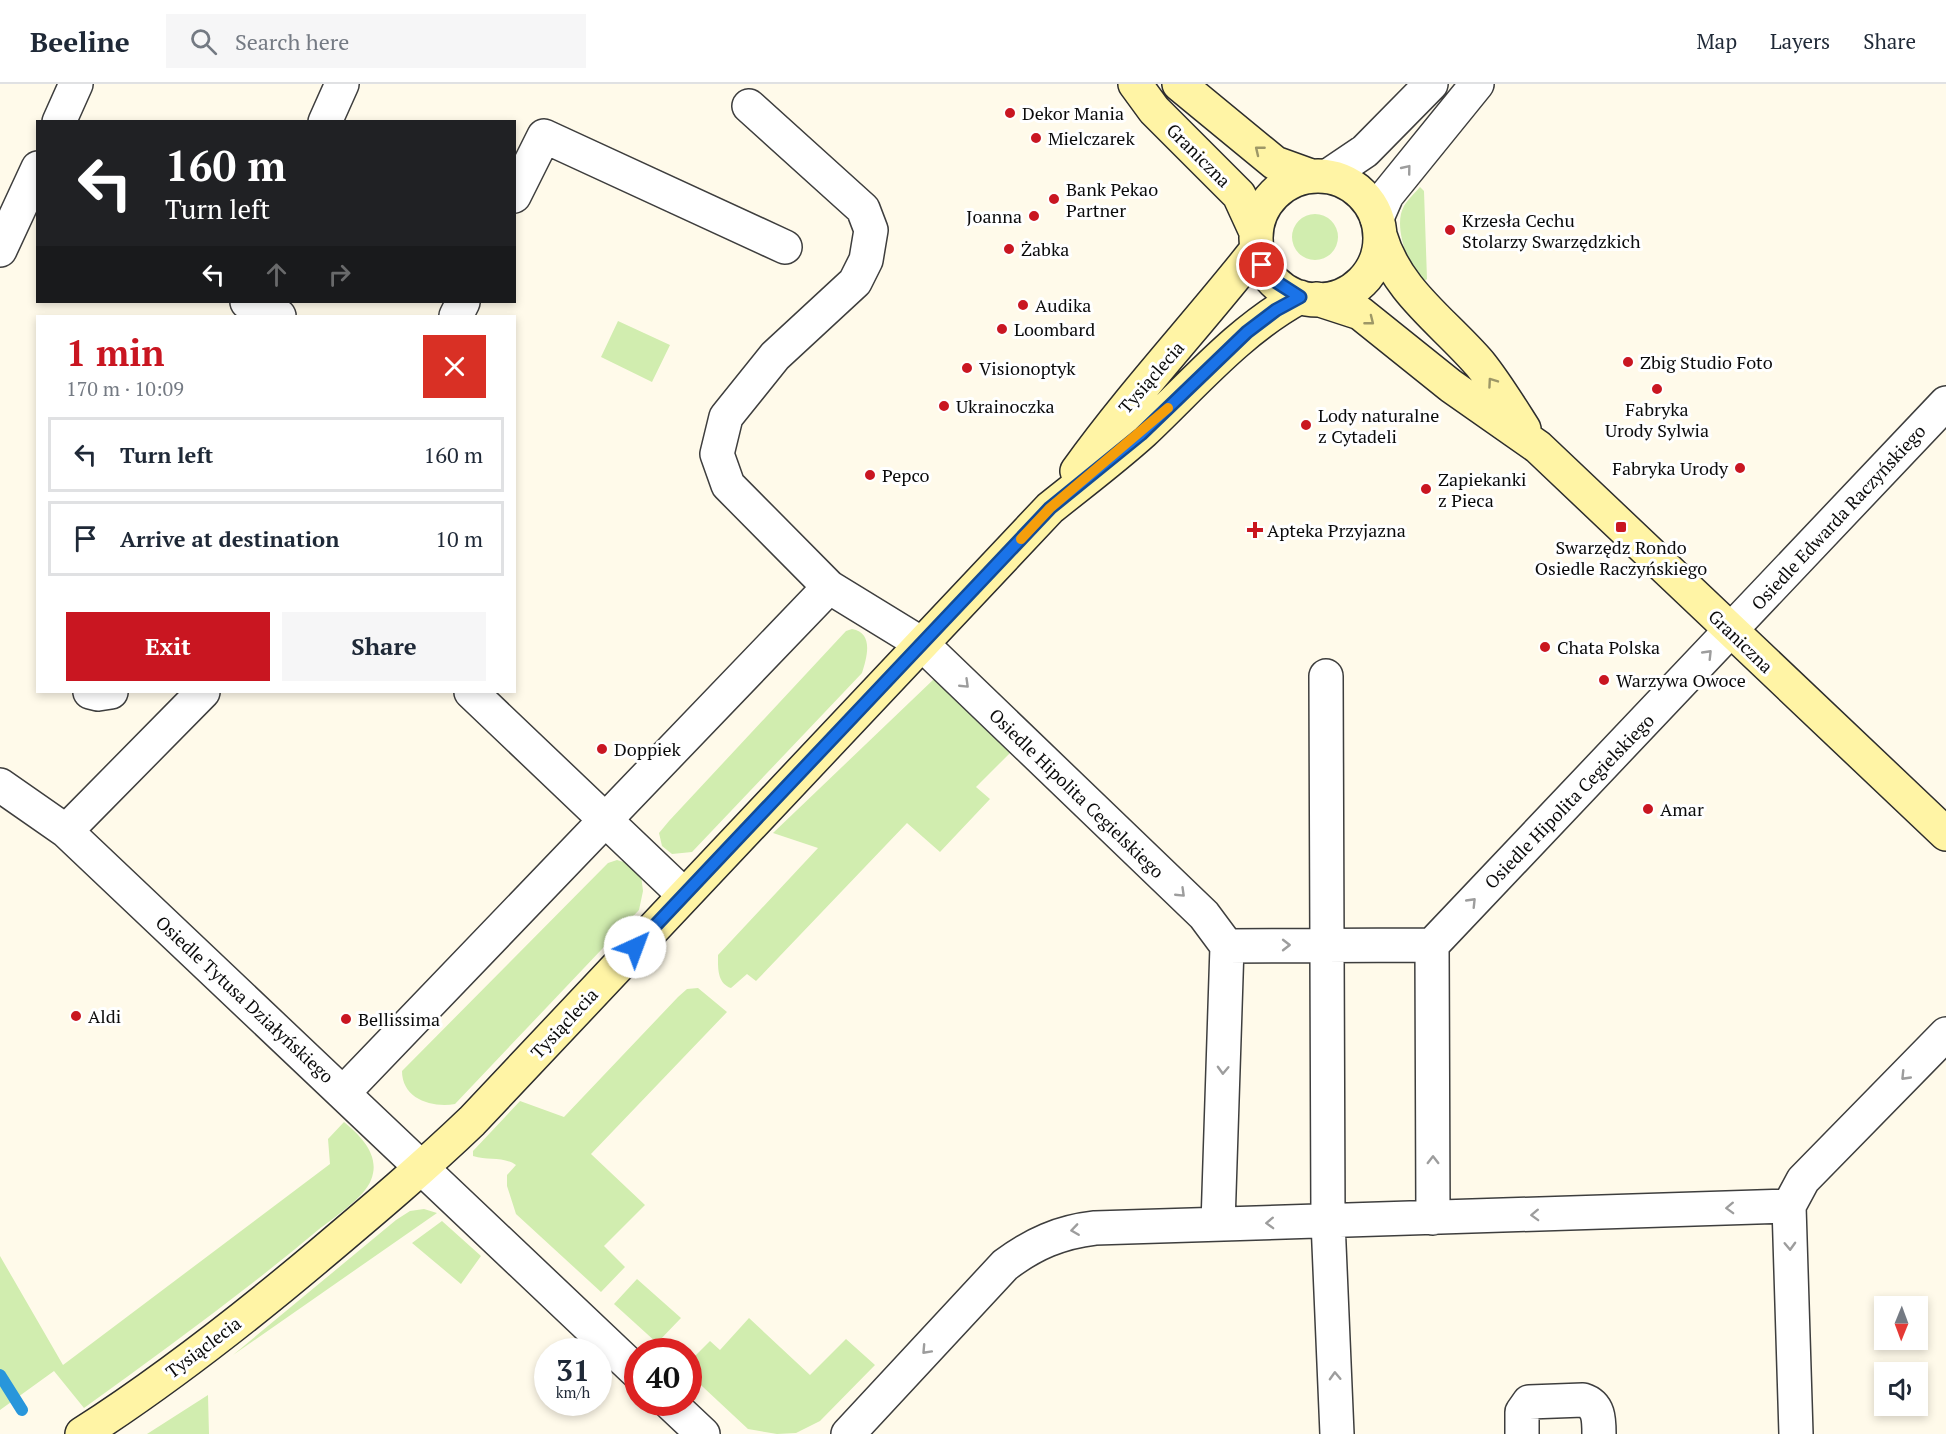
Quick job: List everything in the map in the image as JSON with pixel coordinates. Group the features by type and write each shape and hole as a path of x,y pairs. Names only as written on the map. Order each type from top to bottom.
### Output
{"street":[{"path":"60,120 76,84"},
{"path":"326,120 342,84"},
{"name":"Graniczna","path":"1135,84 1154,110 1239,195 1257,240"},
{"path":"1179,84 1275,163 1344,181 1369,203 1378,226"},
{"path":"1431,84 1365,151 1319,176 1294,180 1280,189 1260,215 1257,240 1262,265 1272,279 1308,298 1333,298 1349,291 1362,281 1376,260 1378,226 1387,195 1477,84"},
{"name":"Osiedle Hipolita Cegielskiego","path":"749,106 863,209 871,230 866,261 855,282 775,356 726,417 717,454 728,485 829,587 922,644 1204,915 1227,946"},
{"path":"516,192 544,136 785,247"},
{"path":"0,250 36,172"},
{"name":"Graniczna","path":"1378,226 1385,253 1404,284 1480,365 1538,447"},
{"name":"Tysiąclecia","path":"82,1434 204,1348 274,1293 422,1168 472,1121 1050,508 1116,417 1216,302 1257,240"},
{"name":"Graniczna","path":"1308,298 1360,313 1451,387 1538,447 1946,834"},
{"name":"Tysiąclecia","path":"1050,508 1141,434 1247,332 1276,310 1308,298"},
{"path":"249,303 277,315"},
{"name":"Osiedle Edwarda Raczyńskiego","path":"1730,631 1946,403"},
{"path":"344,1092 829,587"},
{"name":"Osiedle Hipolita Cegielskiego","path":"1432,945 1730,631"},
{"path":"1326,676 1328,1221 1337,1434"},
{"path":"66,831 202,693"},
{"path":"472,693 606,818 684,895"},
{"name":"Osiedle Tytusa Działyńskiego","path":"0,785 66,831 422,1168"},
{"path":"1218,1224 1227,946 1432,945 1433,1218"},
{"path":"1796,1434 1789,1206 1803,1180 1946,1034"},
{"path":"422,1168 624,1360"},
{"path":"848,1434 1005,1265 1032,1246 1064,1232 1095,1228 1789,1206"},
{"path":"1522,1434 1522,1412 1528,1402 1583,1400 1590,1402 1596,1409 1599,1434"},
{"path":"684,1416 703,1434"}],"green space":[{"path":"1420,187 1424,191 1427,279 1420,285 1404,246 1400,225 1404,206"},
{"path":"1315,214 1331,221 1338,237 1331,253 1315,260 1299,253 1292,237 1299,221"},
{"path":"618,321 670,345 652,382 601,357"},
{"path":"852,629 859,631 866,640 867,653 862,673 692,852 672,854 662,846 659,833 669,821 846,631"},
{"path":"934,679 1013,750 976,787 990,799 940,852 907,823 756,981 747,974 731,988 726,986 719,974 718,955 818,848 773,833"},
{"path":"617,860 627,863 641,875 643,891 639,910 455,1104 428,1103 413,1095 403,1081 402,1071 608,863"},
{"path":"698,988 727,1012 591,1154 645,1205 604,1246 625,1267 601,1292 516,1214 507,1186 507,1175 516,1165 506,1160 473,1156 473,1151 520,1101 564,1117 678,997 687,989"},
{"path":"344,1122 368,1147 373,1163 368,1187 348,1207 232,1299 84,1408 54,1371 0,1410 0,1256 63,1365 330,1164 328,1139"},
{"path":"424,1209 437,1213 233,1355 396,1220 410,1211"},
{"path":"442,1221 481,1256 461,1284 412,1243"},
{"path":"637,1279 681,1318 662,1338 651,1338 614,1304"},
{"path":"749,1318 810,1375 846,1339 875,1365 820,1421 796,1433 777,1434 748,1429 702,1386 702,1349 710,1341 720,1350"},
{"path":"208,1395 209,1434 147,1434"}],"waterway":[{"path":"0,1375 22,1410"}],"slow traffic":[{"path":"1021,539 1050,508 1141,434 1168,408"}],"place":[{"name":"Dekor Mania","path":"1010,113"},
{"name":"Mielczarek","path":"1036,138"},
{"name":"Bank Pekao Partner","path":"1054,199"},
{"name":"Joanna","path":"1034,216"},
{"name":"Krzesła Cechu Stolarzy Swarzędzkich","path":"1450,230"},
{"name":"Żabka","path":"1009,249"},
{"name":"Audika","path":"1023,305"},
{"name":"Loombard","path":"1002,329"},
{"name":"Zbig Studio Foto","path":"1628,362"},
{"name":"Visionoptyk","path":"967,368"},
{"name":"Fabryka Urody Sylwia","path":"1657,389"},
{"name":"Ukrainoczka","path":"944,406"},
{"name":"Lody naturalne z Cytadeli","path":"1306,425"},
{"name":"Fabryka Urody","path":"1740,468"},
{"name":"Pepco","path":"870,475"},
{"name":"Zapiekanki z Pieca","path":"1426,489"},
{"name":"Swarzędz Rondo Osiedle Raczyńskiego","path":"1621,527"},
{"name":"Apteka Przyjazna","path":"1255,530"},
{"name":"Chata Polska","path":"1545,647"},
{"name":"Warzywa Owoce","path":"1604,680"},
{"name":"Doppiek","path":"602,749"},
{"name":"Amar","path":"1648,809"},
{"name":"Aldi","path":"76,1016"},
{"name":"Bellissima","path":"346,1019"}],"route":[{"path":"635,947 1050,508 1141,434 1247,332 1276,310 1300,297 1285,290 1272,279 1262,265"}]}
